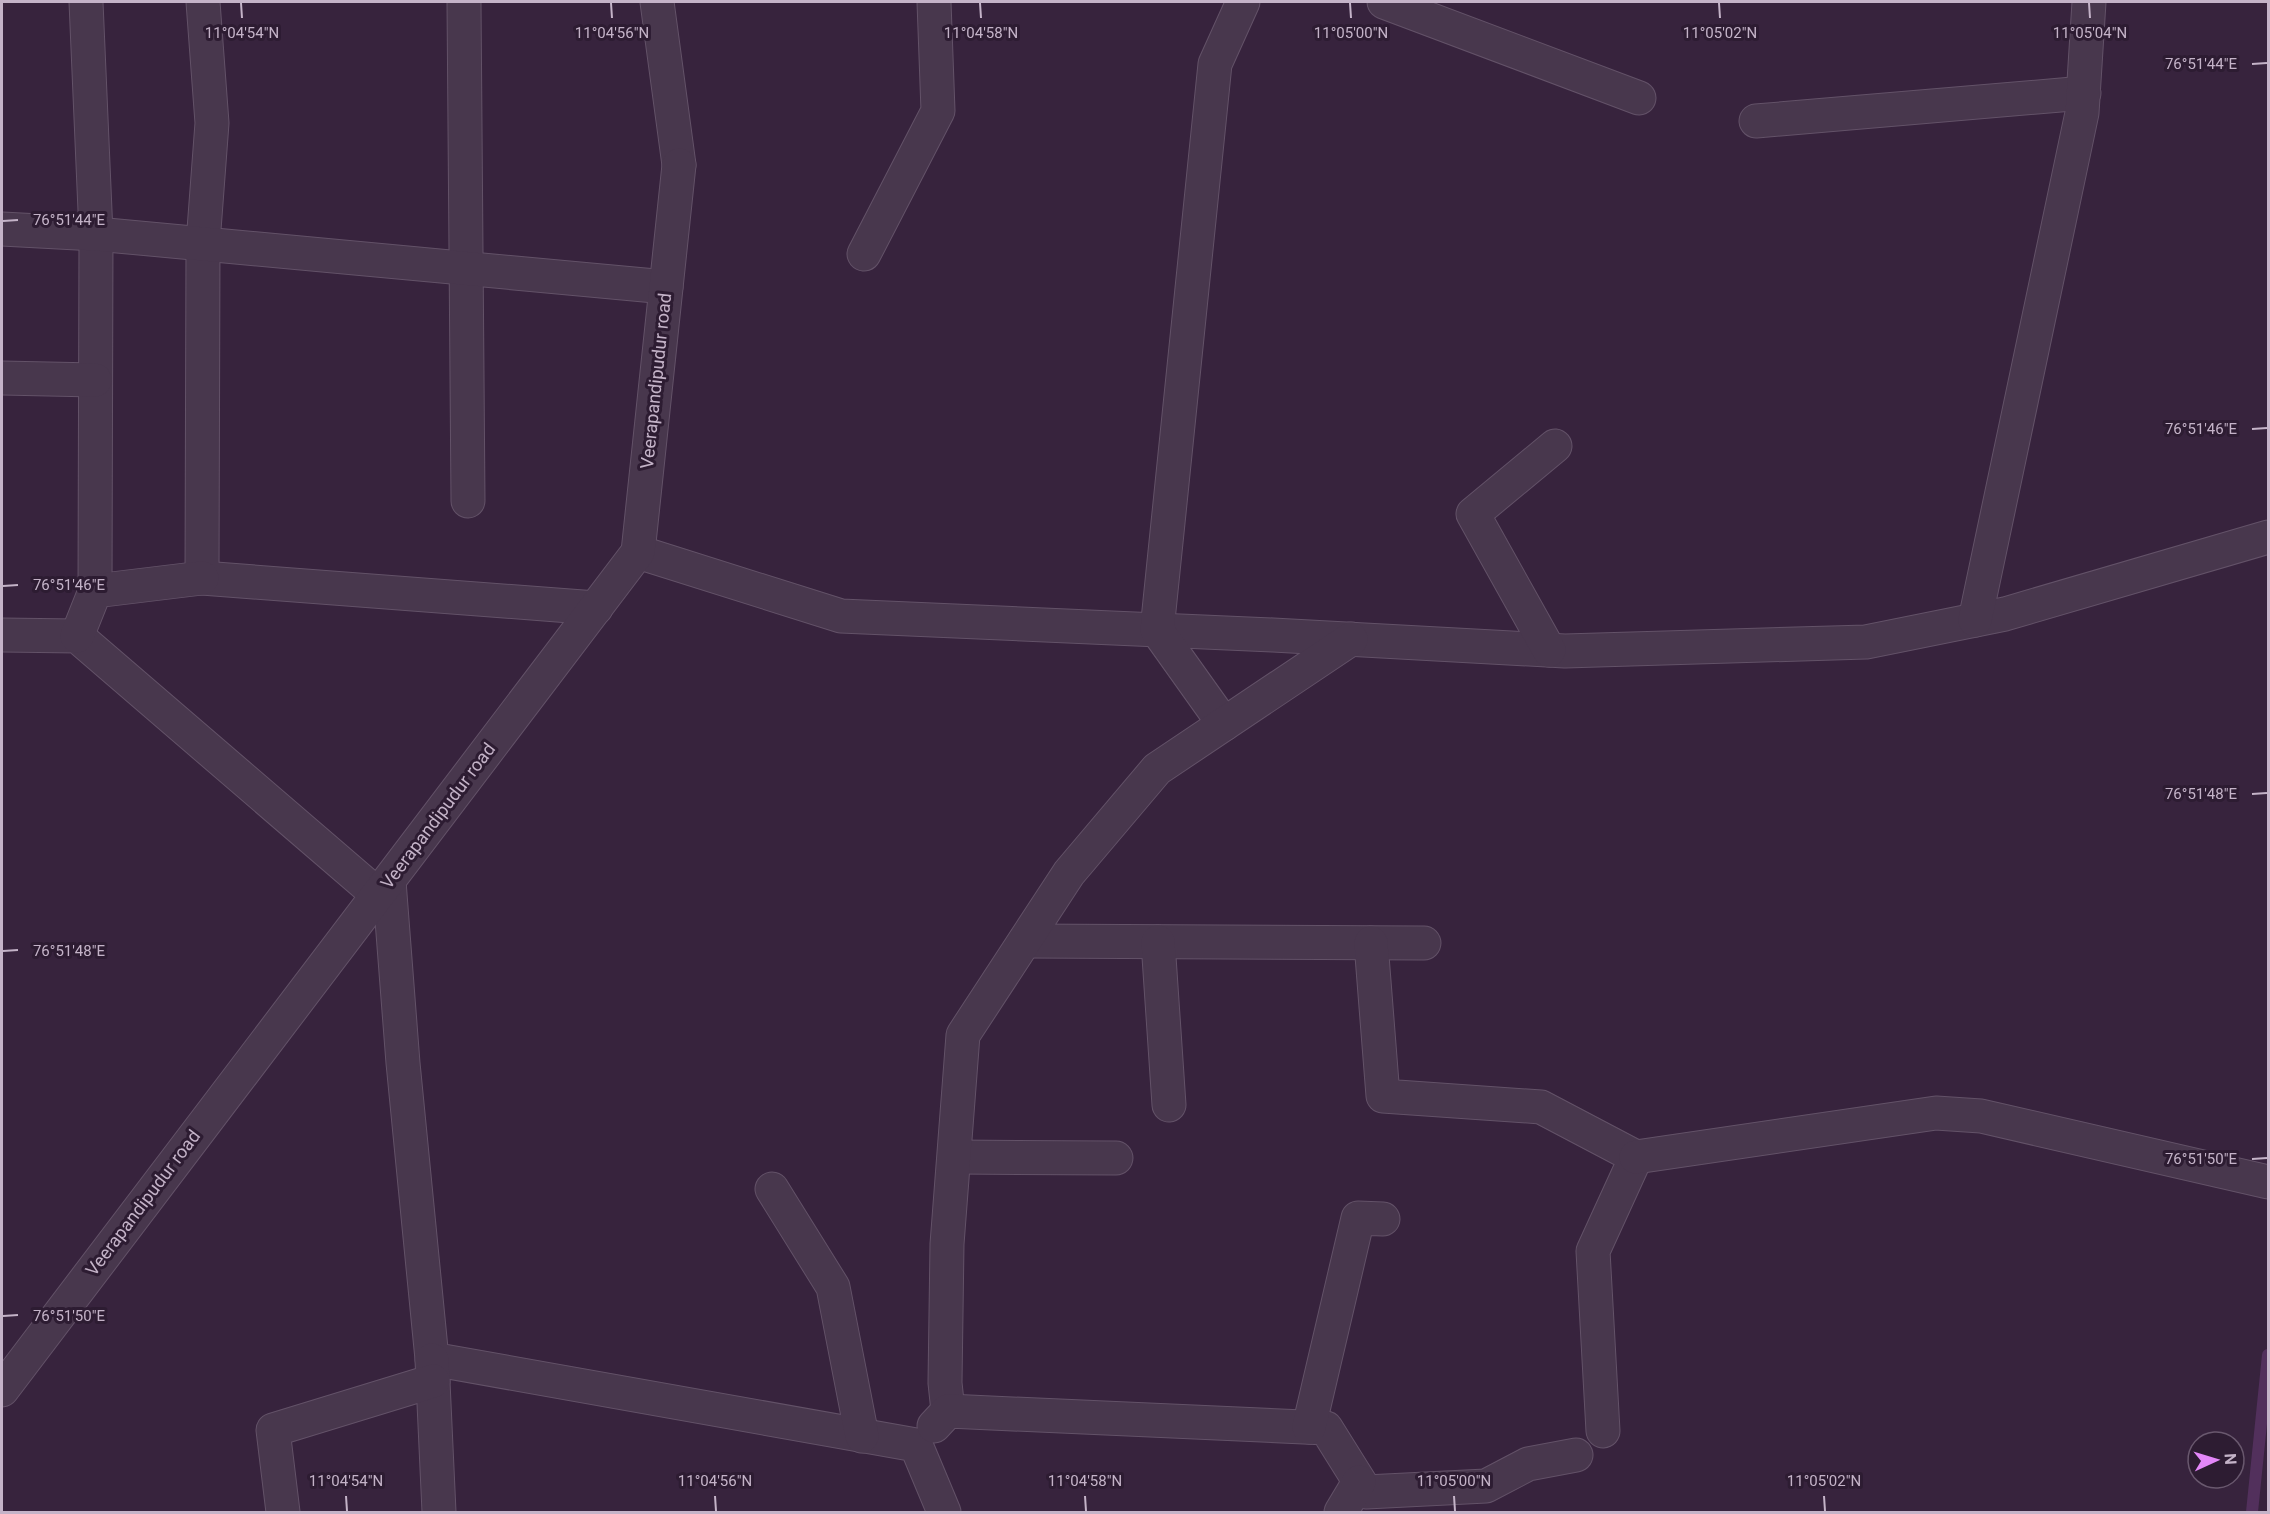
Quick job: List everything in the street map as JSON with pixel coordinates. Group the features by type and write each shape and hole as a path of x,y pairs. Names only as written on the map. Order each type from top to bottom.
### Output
{"street":[{"path":"77,636 95,591 96,234 86,2"},
{"path":"202,578 203,243 213,123 203,2"},
{"path":"464,2 468,501"},
{"name":"Veerapandipudur road","path":"2,1390 638,552 679,165 657,2"},
{"path":"864,254 938,111 934,2"},
{"path":"1224,724 1157,630 1215,64 1243,2"},
{"path":"1384,2 1639,98"},
{"path":"1975,620 2082,112 2089,2"},
{"path":"1756,121 2084,93"},
{"path":"2,229 203,243 666,287"},
{"path":"2,378 95,380"},
{"path":"1549,650 1473,514 1555,446"},
{"path":"638,552 841,616 1549,650 1866,642 2005,614 2268,537"},
{"path":"95,591 202,578 596,608"},
{"path":"2,635 77,636 383,888 403,1063 432,1370 439,1512"},
{"path":"948,1411 945,1383 947,1244 963,1035 1069,873 1157,769 1351,639"},
{"path":"1025,941 1424,943"},
{"path":"1158,942 1168,1105"},
{"path":"1371,944 1383,1096 1540,1107 1636,1157 1936,1113 1981,1116 2264,1181"},
{"path":"955,1156 1116,1158"},
{"path":"1603,1431 1593,1251 1636,1157"},
{"path":"772,1189 833,1287 862,1436"},
{"path":"1309,1427 1358,1218 1383,1219"},
{"path":"283,1512 273,1430 432,1370 916,1445"},
{"path":"916,1445 948,1411 1326,1428 1366,1492 1483,1499 1528,1464 1575,1455"},
{"path":"916,1445 944,1512"},
{"path":"1341,1512 1359,1482"}],"waterway":[{"path":"2252,1512 2268,1355"}]}
